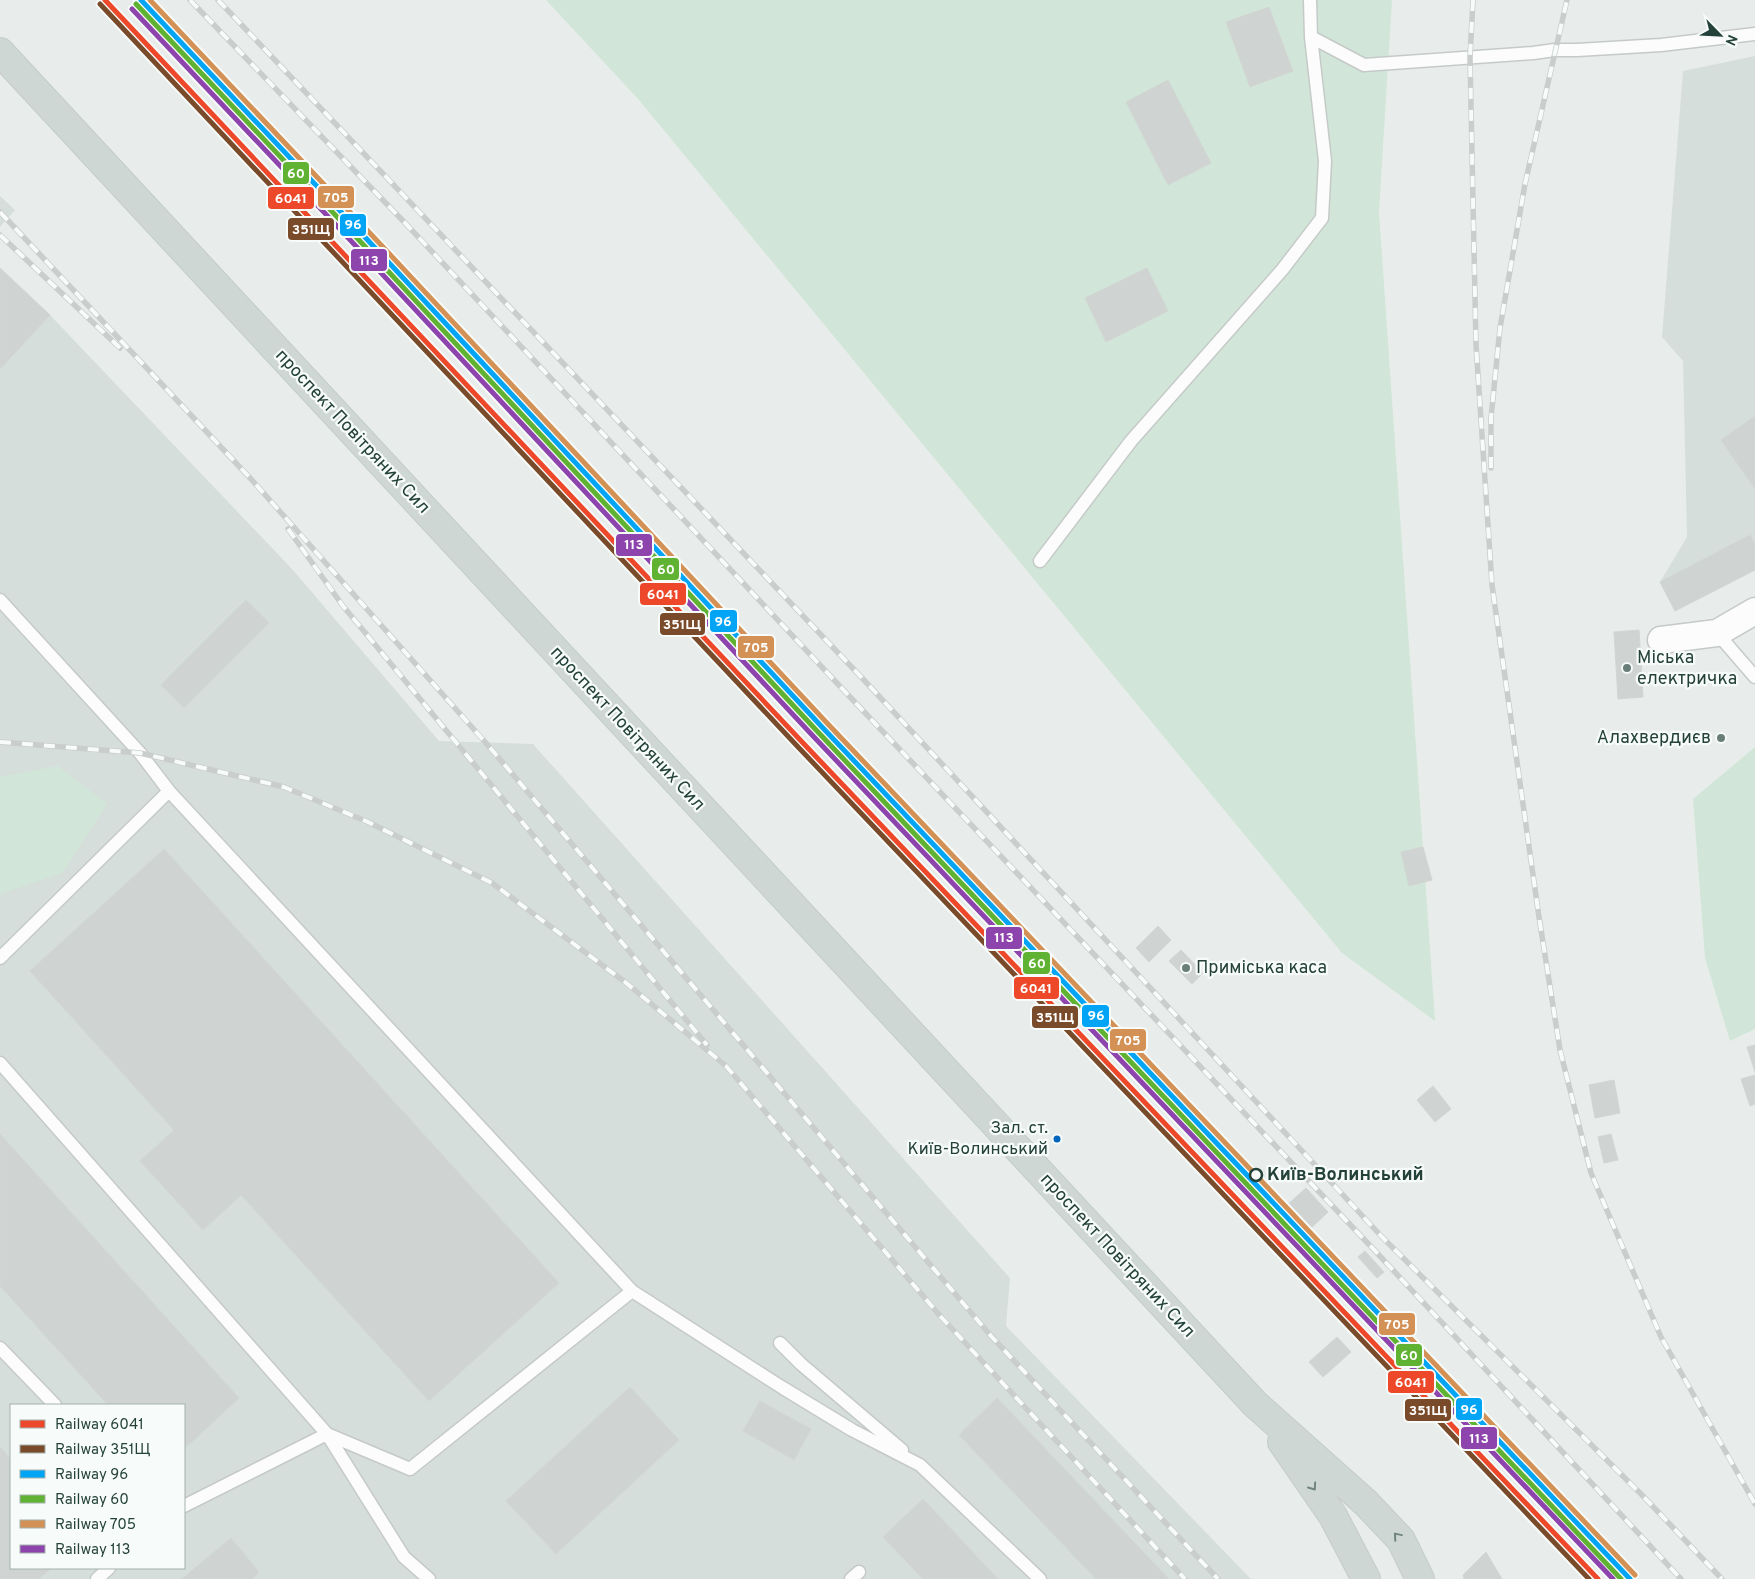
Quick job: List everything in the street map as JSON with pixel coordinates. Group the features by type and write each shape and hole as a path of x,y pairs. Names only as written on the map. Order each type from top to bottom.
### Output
{"main road":[{"name":"проспект Повітряних Сил","path":"0,52 1255,1404 1366,1503 1401,1540 1420,1579"},
{"name":"проспект Повітряних Сил","path":"1255,1404 1334,1516 1366,1579"}],"street":[{"path":"1661,640 1717,633 1755,611"}],"lane":[{"path":"1040,561 1131,441 1282,270 1322,218 1325,161 1310,0"},
{"path":"1312,36 1364,65 1525,54 1555,50 1661,45 1755,34"},
{"path":"0,600 140,753 169,791 632,1291 749,1367 852,1430 920,1464"},
{"path":"1717,633 1755,677"},
{"path":"0,958 169,791"},
{"path":"0,1063 327,1434 404,1558 429,1579"},
{"path":"185,1505 327,1434 410,1469 632,1291"},
{"path":"780,1343 801,1364 920,1464 1040,1579"},
{"path":"0,1348 54,1404"},
{"path":"97,1579 108,1569"}],"shaded area":[{"path":"1755,56 1755,570 1675,611 1660,582 1687,537 1683,361 1662,337 1683,71"},
{"path":"0,196 15,210 0,227"},
{"path":"0,268 50,315 293,570 439,741 533,744 1010,1278 1006,1326 1251,1579 0,1579"}],"green space":[{"path":"546,0 1392,0 1379,212 1435,1021 1342,953 639,100"},
{"path":"1755,747 1755,1029 1730,1041 1705,958 1693,799"},
{"path":"58,766 107,804 62,873 0,894 0,777"}],"building":[{"path":"1269,7 1293,71 1250,87 1226,22"},
{"path":"1168,80 1211,163 1168,185 1126,102"},
{"path":"0,268 50,315 0,369"},
{"path":"1147,268 1168,311 1106,342 1085,298"},
{"path":"1755,416 1755,489 1721,440"},
{"path":"1750,535 1755,544 1755,570 1675,611 1660,582"},
{"path":"246,600 269,623 184,708 161,685"},
{"path":"1639,630 1643,697 1618,699 1614,632"},
{"path":"1423,847 1432,880 1409,886 1401,852"},
{"path":"164,849 559,1283 429,1401 241,1195 203,1230 140,1161 174,1130 30,971"},
{"path":"1158,926 1171,940 1149,962 1136,948"},
{"path":"1181,950 1203,973 1192,984 1169,961"},
{"path":"1755,1045 1755,1072 1747,1047"},
{"path":"1755,1075 1755,1104 1750,1106 1741,1079"},
{"path":"1614,1080 1620,1113 1595,1118 1589,1085"},
{"path":"1433,1086 1451,1109 1435,1122 1417,1100"},
{"path":"0,1134 239,1398 185,1448 185,1404 107,1404 0,1286"},
{"path":"1611,1134 1618,1160 1604,1163 1598,1137"},
{"path":"1306,1188 1328,1212 1308,1231 1286,1206"},
{"path":"1365,1251 1384,1272 1377,1278 1358,1257"},
{"path":"1337,1337 1351,1352 1323,1377 1309,1362"},
{"path":"630,1387 679,1440 556,1554 506,1501"},
{"path":"997,1398 1169,1579 1096,1579 959,1435"},
{"path":"760,1401 811,1429 794,1460 743,1431"},
{"path":"0,1447 10,1459 10,1569 51,1569 38,1579 0,1579"},
{"path":"923,1499 998,1579 923,1579 883,1537"},
{"path":"231,1538 259,1572 252,1579 182,1579"},
{"path":"1486,1552 1502,1579 1464,1579 1463,1575"}],"railway":[{"path":"190,0 407,225 851,698 1378,1254 1681,1579"},
{"path":"218,0 863,679 1383,1238 1642,1495 1722,1579"},
{"path":"1473,0 1470,57 1476,345 1492,585 1539,917 1560,1050 1591,1173 1661,1337 1755,1504"},
{"path":"1491,468 1491,418 1500,328 1525,184 1567,0"},
{"path":"0,212 251,479 486,743 991,1336 1218,1579"},
{"path":"0,235 120,348"},
{"path":"288,529 343,606 707,1045"},
{"path":"0,742 140,753 284,787 368,822 492,883 625,982 726,1066 942,1318 1185,1579"}],"rail line":[{"name":"6041","path":"105,0 804,744 1598,1579"},
{"name":"96","path":"141,0 822,727 1630,1579"},
{"name":"705","path":"150,0 827,723 1635,1575"},
{"name":"351Щ","path":"100,4 799,748 1589,1579"},
{"name":"60","path":"136,4 817,731 1621,1579"},
{"name":"113","path":"132,9 813,736 1613,1579"}],"place":[{"name":"Міська електричка","path":"1627,668"},
{"name":"Алахвердиєв","path":"1721,738"},
{"name":"Приміська каса","path":"1186,968"},
{"name":"Зал. ст. Київ-Волинський","path":"1057,1139"},
{"name":"Київ-Волинський","path":"1256,1175"}]}
